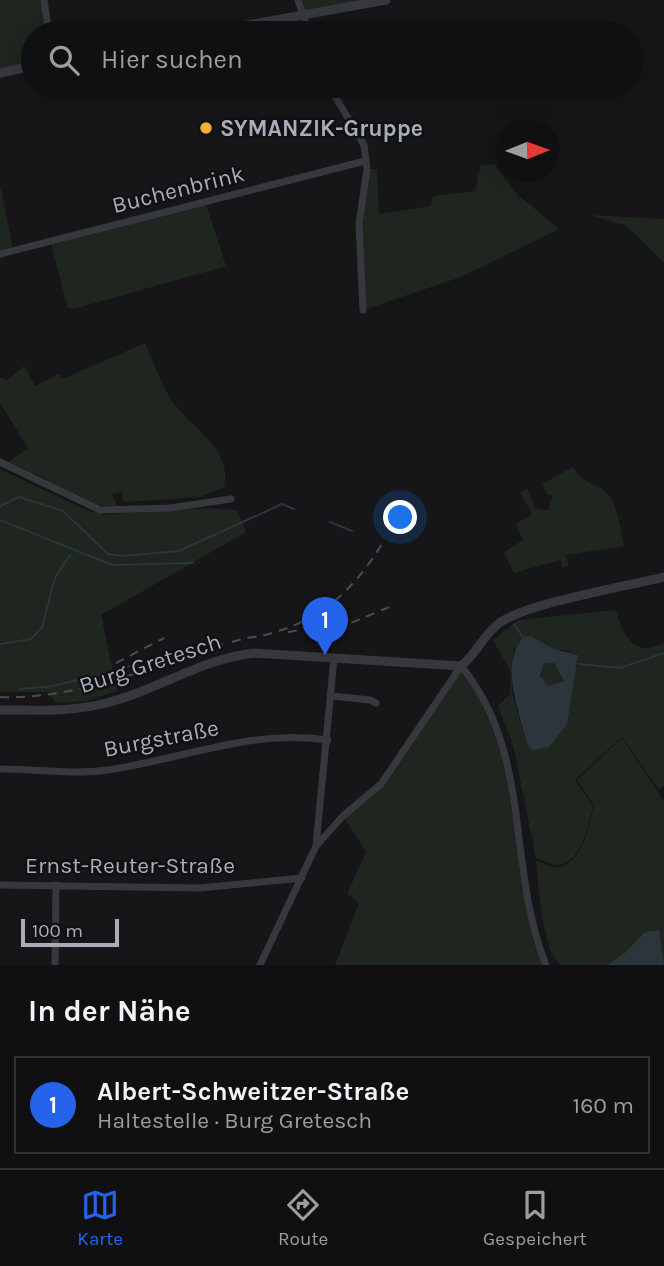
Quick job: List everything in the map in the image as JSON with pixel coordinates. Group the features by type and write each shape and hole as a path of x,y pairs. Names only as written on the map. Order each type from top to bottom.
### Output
{"street":[{"path":"44,0 47,21"},
{"path":"298,0 305,21"},
{"path":"270,21 386,0"},
{"path":"0,73 21,69"},
{"path":"335,98 364,145 367,169 359,225 363,310"},
{"name":"Buchenbrink","path":"0,254 365,161"},
{"path":"0,462 100,510 170,508 231,499"},
{"path":"316,846 343,816 381,784 461,666 470,659 494,628 516,614 664,577"},
{"name":"Burg Gretesch","path":"0,710 60,710 102,704 222,658 238,655 461,666"},
{"path":"260,965 316,846 334,658"},
{"path":"461,666 492,712 505,745 529,911 546,965"},
{"path":"332,696 370,699 376,703"},
{"name":"Burgstraße","path":"0,769 106,770 202,748 304,736 328,740"},
{"name":"Ernst-Reuter-Straße","path":"0,884 200,888 302,878"},
{"path":"55,965 56,885"}],"shaded area":[{"path":"0,0 44,0 47,21 21,21 21,68 0,73"},
{"path":"298,0 386,0 303,15"},
{"path":"494,164 496,182 508,182 518,195 559,229 461,277 363,310 359,224 367,169 377,169 379,214 431,206 433,196 475,191 480,166"},
{"path":"0,184 13,250 0,254"},
{"path":"206,204 226,266 74,309 67,307 51,242"},
{"path":"590,215 664,219 664,263 627,226"},
{"path":"145,343 170,398 216,449 225,473 224,487 201,497 124,502 122,492 112,494 117,507 91,504 42,477 7,463 28,448 0,403 0,378 8,380 24,366 35,386 59,374 62,379"},
{"path":"573,467 583,478 603,490 612,501 618,515 624,546 566,555 569,566 562,568 560,560 514,573 504,552 523,540 516,524 532,514 520,492 527,489 535,508 548,511 553,496 546,493 542,484"},
{"path":"0,469 86,510 104,515 204,508 237,510 246,532 101,615 117,691 86,701 56,703 49,692 0,692"},
{"path":"616,610 622,628 631,642 645,648 664,643 664,786 659,790 622,737 575,780 593,806 583,842 573,858 558,865 536,858 513,744 498,706 510,694 511,672 493,640 518,620","holes":["545,643 554,650 568,650 578,664 527,745 512,693 514,648"]},
{"path":"531,636 554,649 578,655 567,724 549,747 533,750 527,745 513,690 513,662 523,637","holes":["544,663 554,663 564,681 548,686 540,676"]},
{"path":"544,663 554,663 564,681 548,687 540,676"},
{"path":"461,666 476,684 504,745 522,868 546,965 335,965 359,903 347,894 366,852 343,816 381,784"},
{"path":"622,738 664,801 664,965 560,965 545,930 536,861 558,867 573,859 579,851 594,805 577,780"},
{"path":"659,930 664,965 607,965 625,953 645,932"}],"waterway":[{"path":"0,506 19,497 63,511 108,554 122,556 179,551 282,504 294,509"},
{"path":"0,520 112,565 193,563"},
{"path":"330,522 352,531"},
{"path":"0,644 31,639 42,627 55,578 70,555"},
{"path":"514,624 523,637"},
{"path":"578,664 620,668 664,653"},
{"path":"115,670 155,659"},
{"path":"20,689 53,686 105,673"}],"railway":[{"path":"232,642 294,626 326,608 364,570 385,539"},
{"path":"288,632 353,622 392,606"},
{"path":"116,663 164,638"},
{"path":"0,697 28,697 85,688 223,644"}],"place":[{"name":"SYMANZIK-Gruppe","path":"206,128"},
{"name":"Albert-Schweitzer-Straße","path":"325,655"}]}
